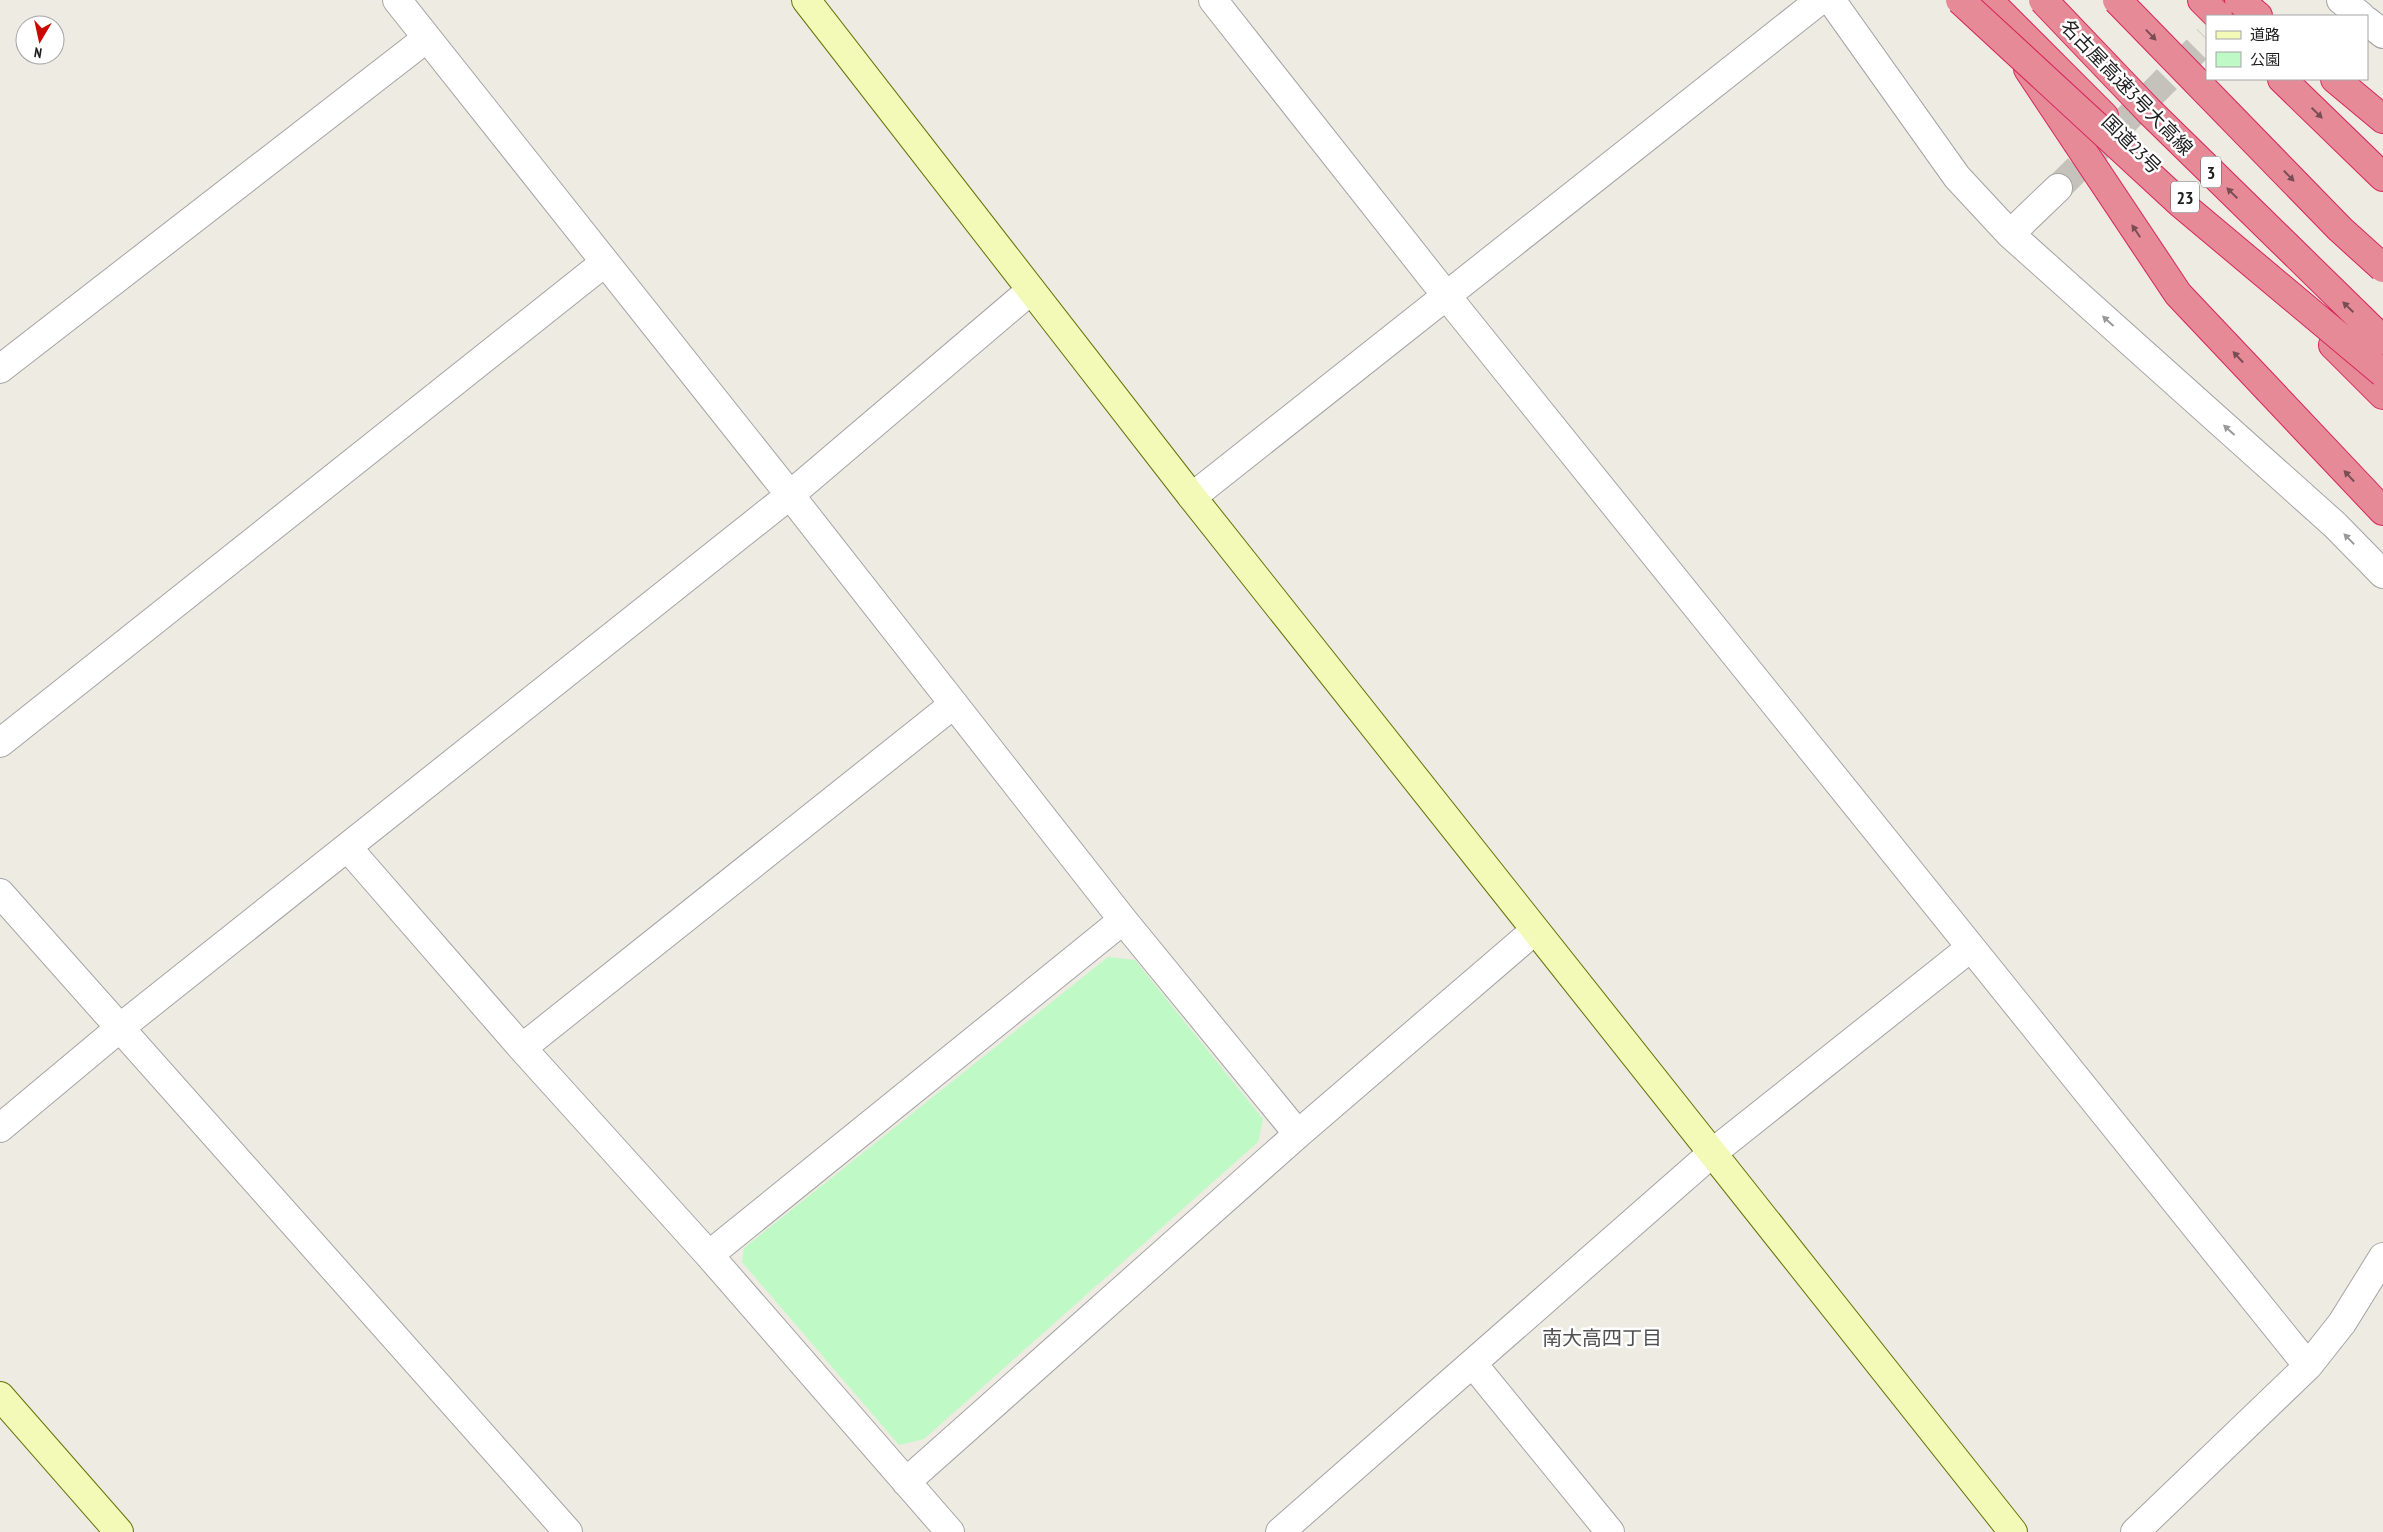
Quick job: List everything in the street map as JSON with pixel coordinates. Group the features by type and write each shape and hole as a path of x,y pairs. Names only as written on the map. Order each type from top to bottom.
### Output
{"highway":[{"path":"1960,0 2180,203 2383,373"},
{"path":"1981,0 2178,294 2383,511"},
{"name":"国道23号","path":"1988,0 2383,395"},
{"name":"名古屋高速3号大高線","path":"2043,0 2149,111 2383,340"},
{"path":"2117,0 2340,229 2383,268"},
{"path":"2202,0 2217,15"},
{"path":"2238,0 2257,15"},
{"path":"2283,80 2383,177"},
{"path":"2335,80 2383,119"}],"street":[{"path":"397,0 790,495 1123,920 1298,1134"},
{"path":"806,0 1534,931 2013,1532"},
{"path":"1213,0 1445,294 2308,1366"},
{"path":"1192,496 1445,294 1820,0"},
{"path":"1831,0 1957,177 2010,234 2335,525 2383,574"},
{"path":"2341,0 2360,15"},
{"path":"2368,22 2383,34"},
{"path":"0,369 426,38"},
{"path":"2010,234 2058,188"},
{"path":"0,743 604,263"},
{"path":"0,1128 121,1027 790,495 1031,290"},
{"path":"522,1048 954,704"},
{"path":"348,848 522,1048 709,1255 950,1532"},
{"path":"0,893 568,1532"},
{"path":"709,1255 1123,920"},
{"path":"906,1482 1298,1134 1534,931"},
{"path":"1280,1532 1474,1364 1711,1154 1970,948"},
{"path":"2135,1532 2308,1366 2342,1323 2383,1257"},
{"path":"1474,1364 1610,1532"},
{"path":"0,1396 119,1532"}],"green space":[{"path":"1108,957 1135,960 1263,1119 1258,1142 924,1439 899,1445 742,1262 744,1248"}],"tunnel":[{"path":"2058,188 2206,40"}],"district":[{"name":"南大高四丁目","path":"1602,1338"}]}
